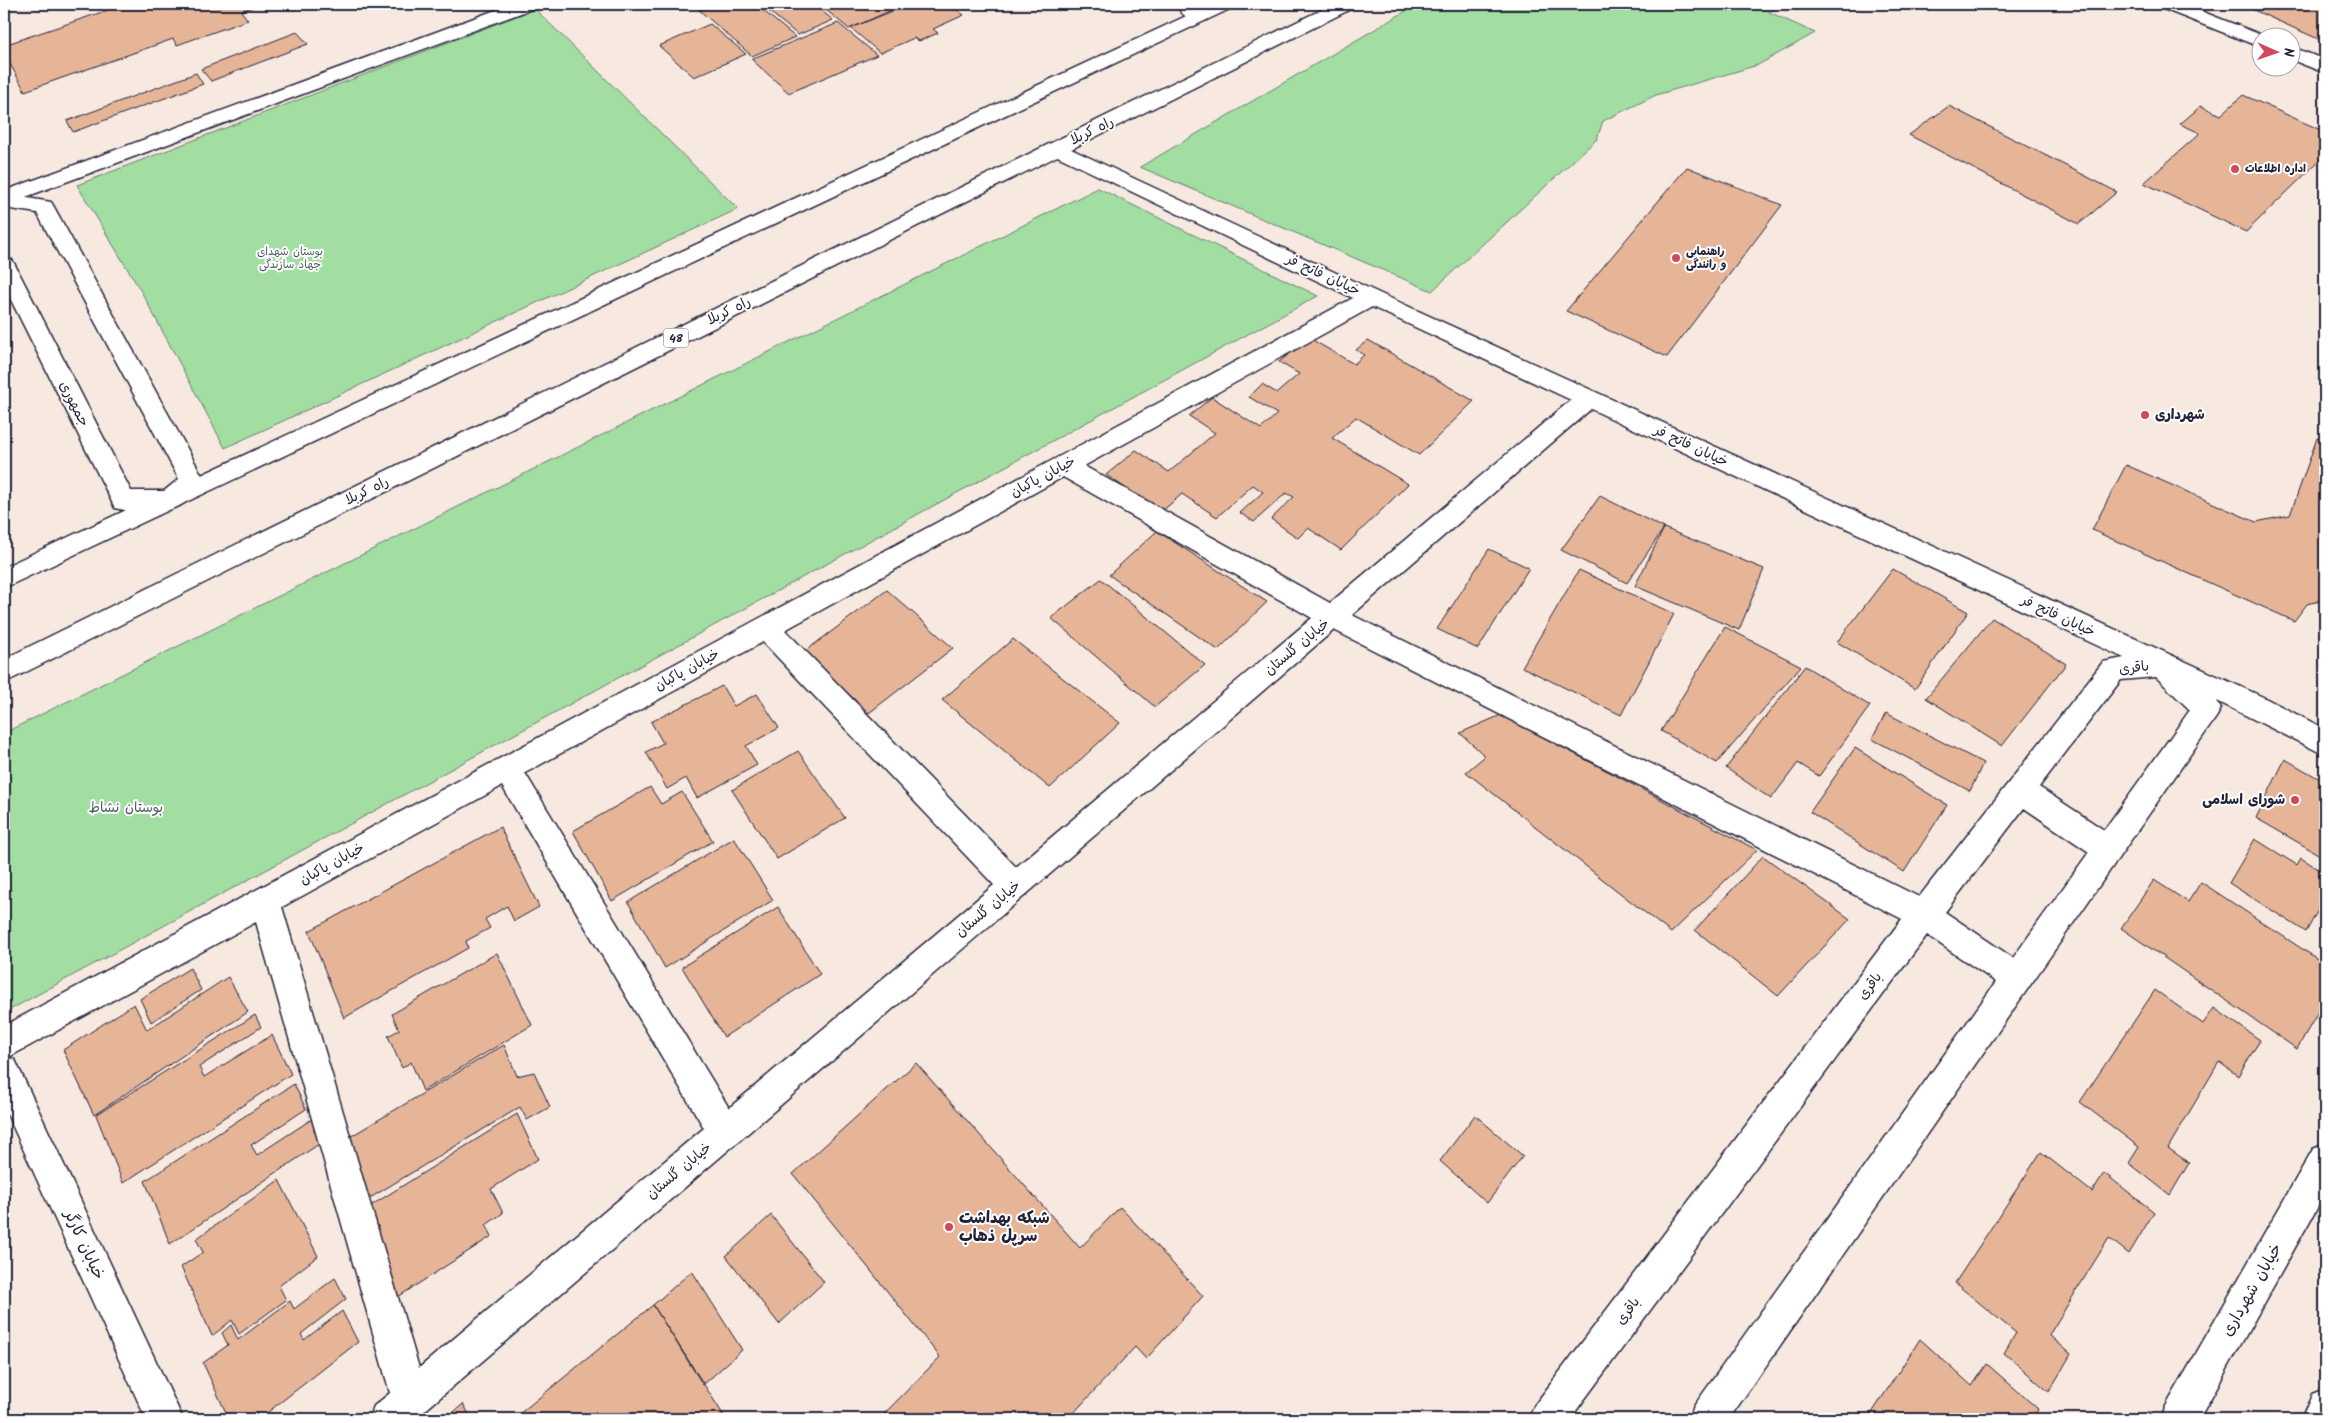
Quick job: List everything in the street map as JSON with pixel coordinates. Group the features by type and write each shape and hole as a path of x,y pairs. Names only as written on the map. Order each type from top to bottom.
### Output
{"street":[{"path":"4,199 528,4"},
{"path":"4,578 1191,10 1226,4"},
{"name":"راه کربلا","path":"4,672 1347,4"},
{"path":"2167,4 2252,37"},
{"path":"2302,57 2325,67"},
{"name":"خیابان فاتح فر","path":"1056,148 1371,298 2162,665 2253,705 2325,743"},
{"path":"4,199 44,207 193,481 170,500"},
{"name":"جمهوری","path":"4,266 124,501 170,500"},
{"name":"خیابان پاکبان","path":"4,1043 1371,298"},
{"name":"خیابان گلستان","path":"399,1410 1588,398"},
{"path":"1064,466 1332,617 1924,915 2017,979"},
{"path":"766,628 1015,886"},
{"name":"باقری","path":"1547,1419 1924,915 2113,670 2162,665 2207,708 1707,1419"},
{"path":"507,768 725,1132"},
{"path":"2020,790 2108,850"},
{"path":"265,901 399,1410"},
{"name":"خیابان کارگر","path":"4,1071 165,1419"},
{"name":"خیابان شهرداری","path":"2179,1419 2325,1161"},
{"path":"2319,1419 2325,1407"}],"green space":[{"path":"1418,4 1784,4 1769,12 1815,33 1758,65 1656,95 1603,121 1597,139 1432,291 1140,167"},
{"name":"بوستان شهدای جهاد سازندگی","path":"535,9 738,209 225,448 142,293 77,185"},
{"name":"بوستان نشاط","path":"1098,188 1318,296 4,1013 4,733"}],"building":[{"path":"126,4 262,4 241,11 248,20 177,45 173,39 25,91 4,53 4,45"},
{"path":"714,4 755,4 795,37 752,56 699,10"},
{"path":"760,4 813,4 833,20 798,35"},
{"path":"819,4 887,4 894,9 849,29"},
{"path":"888,4 949,4 964,15 933,29 938,33 919,41 914,38 880,53 851,28 895,10"},
{"path":"2255,4 2325,4 2325,42 2302,32 2302,28 2294,28 2249,8"},
{"path":"838,23 877,55 789,93 751,59"},
{"path":"710,24 746,54 694,77 659,46"},
{"path":"297,32 308,44 211,81 201,69"},
{"path":"196,73 203,84 73,132 67,121"},
{"name":"اداره اطلاعات","path":"2243,95 2325,132 2325,155 2246,232 2144,183 2200,133 2180,124 2201,106 2221,115"},
{"path":"1949,106 2117,192 2079,224 1909,135"},
{"name":"راهنمایی و رانندگی","path":"1687,167 1782,205 1667,357 1566,311"},
{"path":"1309,338 1354,364 1364,355 1356,350 1368,340 1474,401 1419,455 1356,417 1332,438 1408,484 1341,550 1308,528 1298,538 1271,519 1294,497 1286,493 1254,522 1240,513 1263,492 1253,485 1217,517 1182,494 1161,512 1106,475 1136,450 1169,472 1215,433 1189,416 1212,397 1261,429 1277,414 1249,397 1262,384 1277,393 1299,374 1279,362"},
{"path":"2317,438 2325,441 2325,600 2307,604 2294,621 2092,530 2126,465 2256,522 2290,515"},
{"path":"1600,496 1664,528 1627,583 1561,550"},
{"path":"1664,528 1764,569 1739,630 1635,586"},
{"path":"1157,531 1267,602 1218,650 1109,575"},
{"path":"1489,549 1529,568 1478,649 1437,629"},
{"path":"1893,569 1968,612 1915,689 1837,642"},
{"path":"1579,570 1674,614 1621,715 1522,667"},
{"path":"1101,579 1205,665 1155,707 1051,618"},
{"path":"887,590 953,648 869,713 804,652"},
{"path":"1992,618 2066,664 2002,746 1926,698"},
{"path":"1725,627 1801,666 1717,763 1661,731"},
{"path":"1013,639 1120,723 1050,788 942,700"},
{"path":"1805,666 1870,706 1819,776 1798,763 1771,799 1726,768"},
{"path":"722,686 734,706 757,694 779,728 746,746 757,765 697,798 686,778 667,789 646,752 663,743 651,722"},
{"path":"1886,713 1983,763 1970,791 1872,739"},
{"path":"1501,715 1757,850 1671,933 1466,772 1485,756 1460,733"},
{"path":"1855,748 1947,805 1904,872 1810,812"},
{"path":"798,751 845,818 777,859 732,790"},
{"name":"شورای اسلامی","path":"2285,759 2325,782 2325,858 2256,818"},
{"path":"650,787 661,804 682,792 713,841 612,901 573,831"},
{"path":"500,827 539,907 514,921 507,906 485,919 490,928 466,941 468,948 344,1018 309,931"},
{"path":"734,838 773,900 665,968 628,902"},
{"path":"2255,839 2297,865 2301,858 2325,873 2325,904 2322,903 2306,932 2229,883"},
{"path":"1763,856 1850,919 1778,996 1695,930"},
{"path":"2154,880 2188,902 2201,882 2325,964 2325,1000 2297,1049 2121,928"},
{"path":"778,907 820,974 724,1037 682,967"},
{"path":"497,953 532,1025 423,1091 411,1062 402,1068 388,1036 399,1030 392,1014"},
{"path":"190,968 201,990 151,1022 140,999"},
{"path":"228,977 248,1012 94,1115 63,1050 134,1004 147,1030"},
{"path":"2155,990 2203,1024 2214,1008 2260,1040 2238,1076 2219,1062 2168,1148 2189,1163 2170,1195 2129,1163 2139,1147 2080,1102"},
{"path":"255,1015 261,1027 199,1067 204,1077 272,1035 291,1074 123,1183 96,1115"},
{"path":"504,1045 517,1076 534,1072 550,1107 527,1120 520,1107 365,1201 343,1141"},
{"name":"شبکه بهداشت سرپل ذهاب","path":"916,1063 1080,1248 1120,1207 1203,1296 1146,1359 1135,1347 1068,1419 879,1419 940,1357 793,1174"},
{"path":"294,1084 306,1109 251,1145 257,1155 312,1119 322,1142 170,1244 145,1181"},
{"path":"517,1114 538,1159 491,1189 503,1213 486,1225 492,1236 398,1297 364,1210"},
{"path":"1475,1115 1523,1156 1487,1203 1440,1161"},
{"path":"2041,1152 2092,1192 2104,1173 2154,1212 2129,1254 2109,1238 2049,1335 2071,1354 2049,1392 2004,1353 2016,1333 1955,1283"},
{"path":"279,1180 318,1256 279,1286 286,1300 239,1334 232,1320 212,1336 181,1267 203,1252 196,1239"},
{"path":"771,1215 824,1282 779,1324 726,1256"},
{"path":"692,1271 742,1350 703,1385 653,1305"},
{"path":"335,1278 346,1299 301,1334 304,1340 342,1311 358,1342 259,1419 229,1419 203,1363 228,1345 222,1333 231,1325 238,1340 290,1301 294,1309"},
{"path":"653,1305 726,1419 513,1419"},
{"path":"1920,1339 1972,1386 1987,1364 2038,1409 2033,1419 1868,1419"},
{"path":"463,1404 472,1419 446,1419"}],"place":[{"name":"اداره اطلاعات","path":"2235,169"},
{"name":"راهنمایی و رانندگی","path":"1676,258"},
{"name":"شهرداری","path":"2145,415"},
{"name":"شورای اسلامی","path":"2295,800"},
{"name":"شبکه بهداشت سرپل ذهاب","path":"949,1227"}]}
